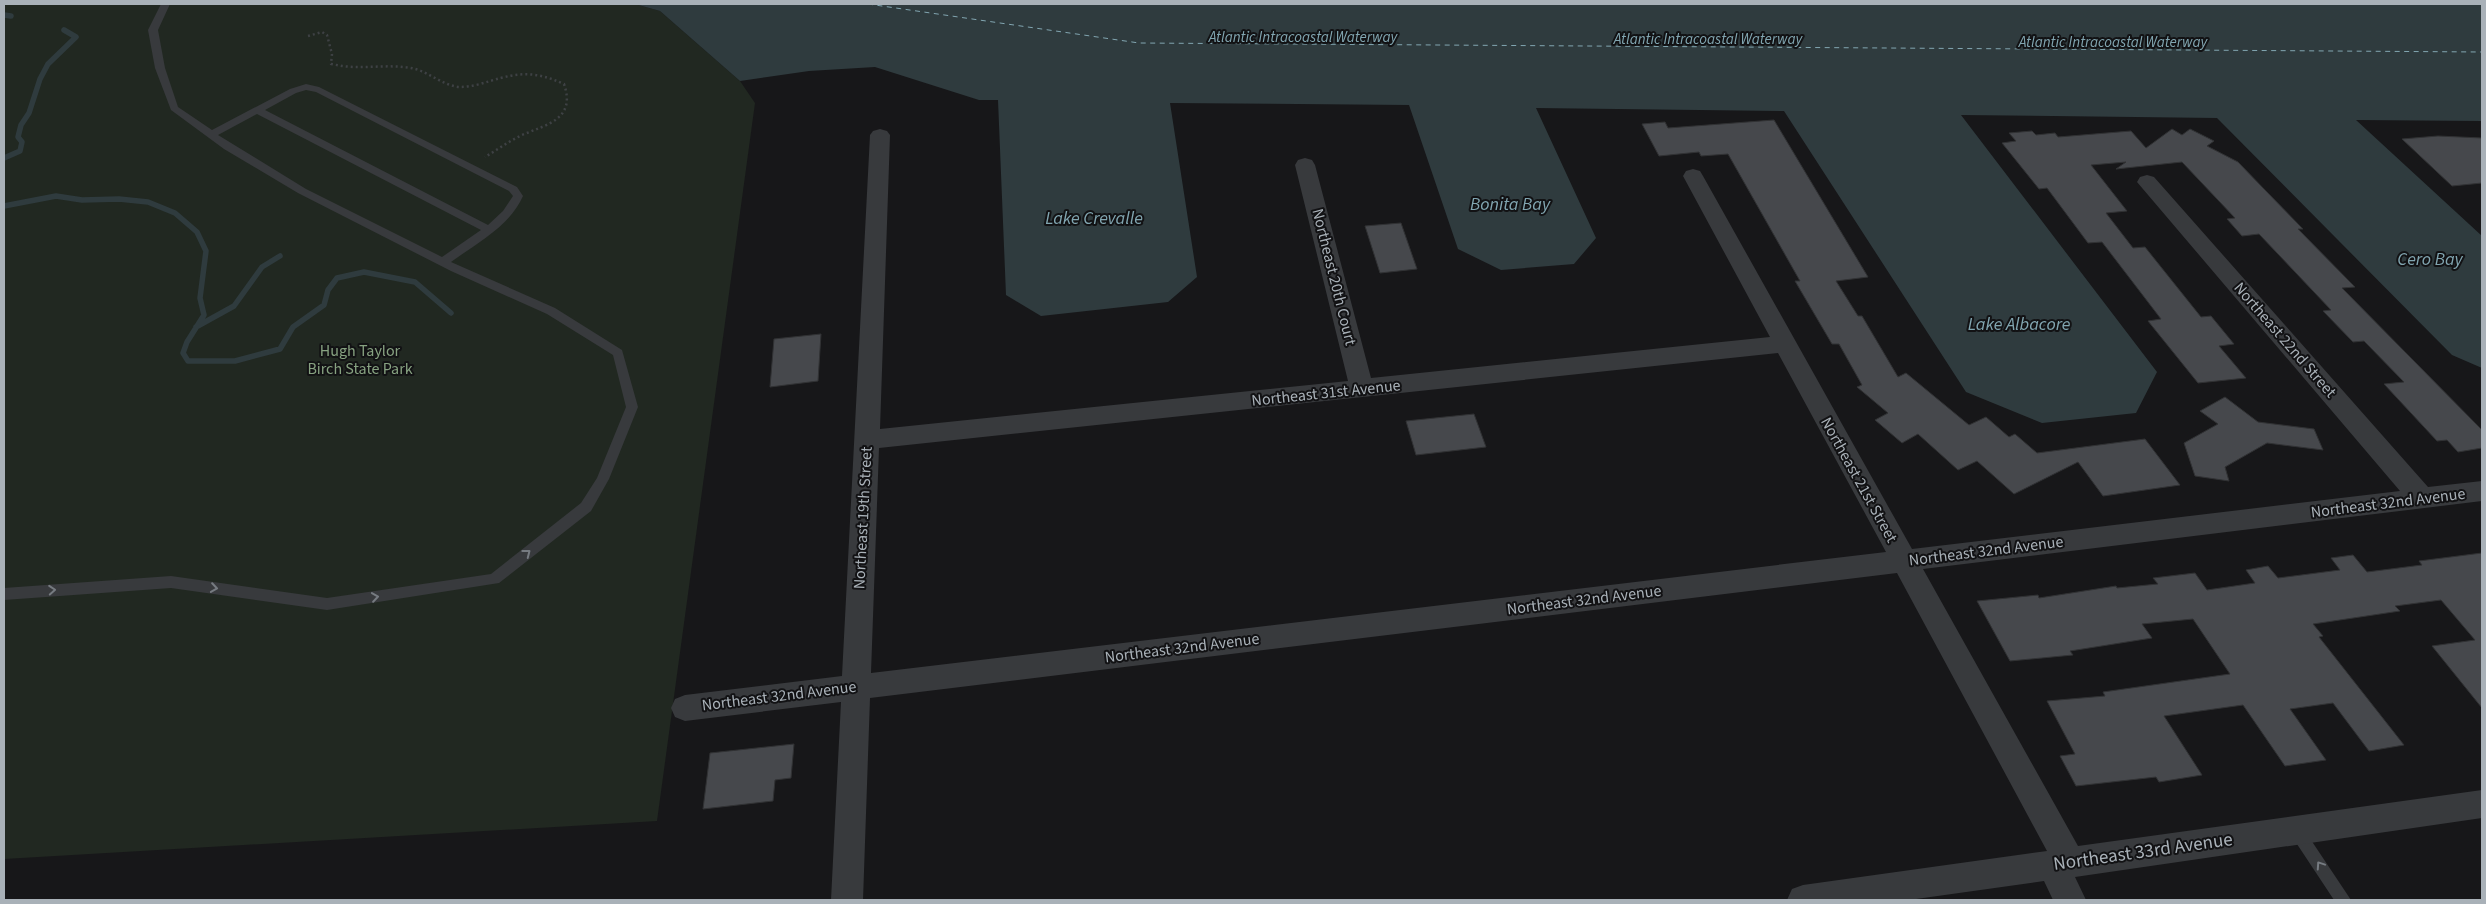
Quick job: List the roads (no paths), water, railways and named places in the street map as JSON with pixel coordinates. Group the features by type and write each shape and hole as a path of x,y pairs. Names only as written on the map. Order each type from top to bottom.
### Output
{"street":[{"name":"Northeast 19th Street","path":"846,900 880,135"},
{"name":"Northeast 20th Court","path":"1306,165 1362,389"},
{"name":"Northeast 21st Street","path":"1693,176 1904,561 2061,864 2070,900"},
{"name":"Northeast 22nd Street","path":"2147,182 2422,498"},
{"name":"Northeast 31st Avenue","path":"867,440 1784,344"},
{"name":"Northeast 32nd Avenue","path":"685,708 2482,491"},
{"name":"Northeast 33rd Avenue","path":"1803,900 2482,804"}],"lane":[{"path":"4,594 172,582 327,604 494,579 586,507 603,479 632,407 618,353 551,311 442,262 302,191 228,147 174,108 163,76 153,30 165,4"},
{"path":"211,135 293,91 306,88 319,90 513,189 518,196 516,205 442,262"},
{"path":"257,110 487,229"},
{"path":"2296,830 2343,900"}],"water":[{"path":"635,4 2482,4 2482,121 2356,120 2482,236 2482,368 2452,355 2217,118 1961,115 2157,372 2136,413 2042,423 1966,392 1784,111 1536,108 1596,238 1574,264 1501,270 1458,249 1409,105 1170,103 1197,277 1168,302 1041,316 1006,295 998,100 979,100 875,67 809,71 740,81 660,11"}],"waterway":[{"path":"4,15 11,16"},
{"path":"4,158 20,151 22,142 18,137 21,125 29,113 40,79 48,64 76,37 64,30"},
{"path":"4,206 56,196 82,200 119,199 148,202 175,213 197,232 206,251 200,298 204,315 197,327"},
{"path":"197,327 234,306 262,267 280,256"},
{"path":"197,327 187,342 183,353 188,361 235,361 280,349 293,327 324,305 328,290 337,278 364,272 415,282 451,313"}],"water label":[{"name":"Atlantic Intracoastal Waterway","path":"1303,37"},
{"name":"Atlantic Intracoastal Waterway","path":"1708,39"},
{"name":"Atlantic Intracoastal Waterway","path":"2113,42"},
{"name":"Bonita Bay","path":"1510,204"},
{"name":"Lake Crevalle","path":"1094,218"},
{"name":"Cero Bay","path":"2430,259"},
{"name":"Lake Albacore","path":"2019,324"}],"park label":[{"name":"Hugh Taylor Birch State Park","path":"360,360"}]}
